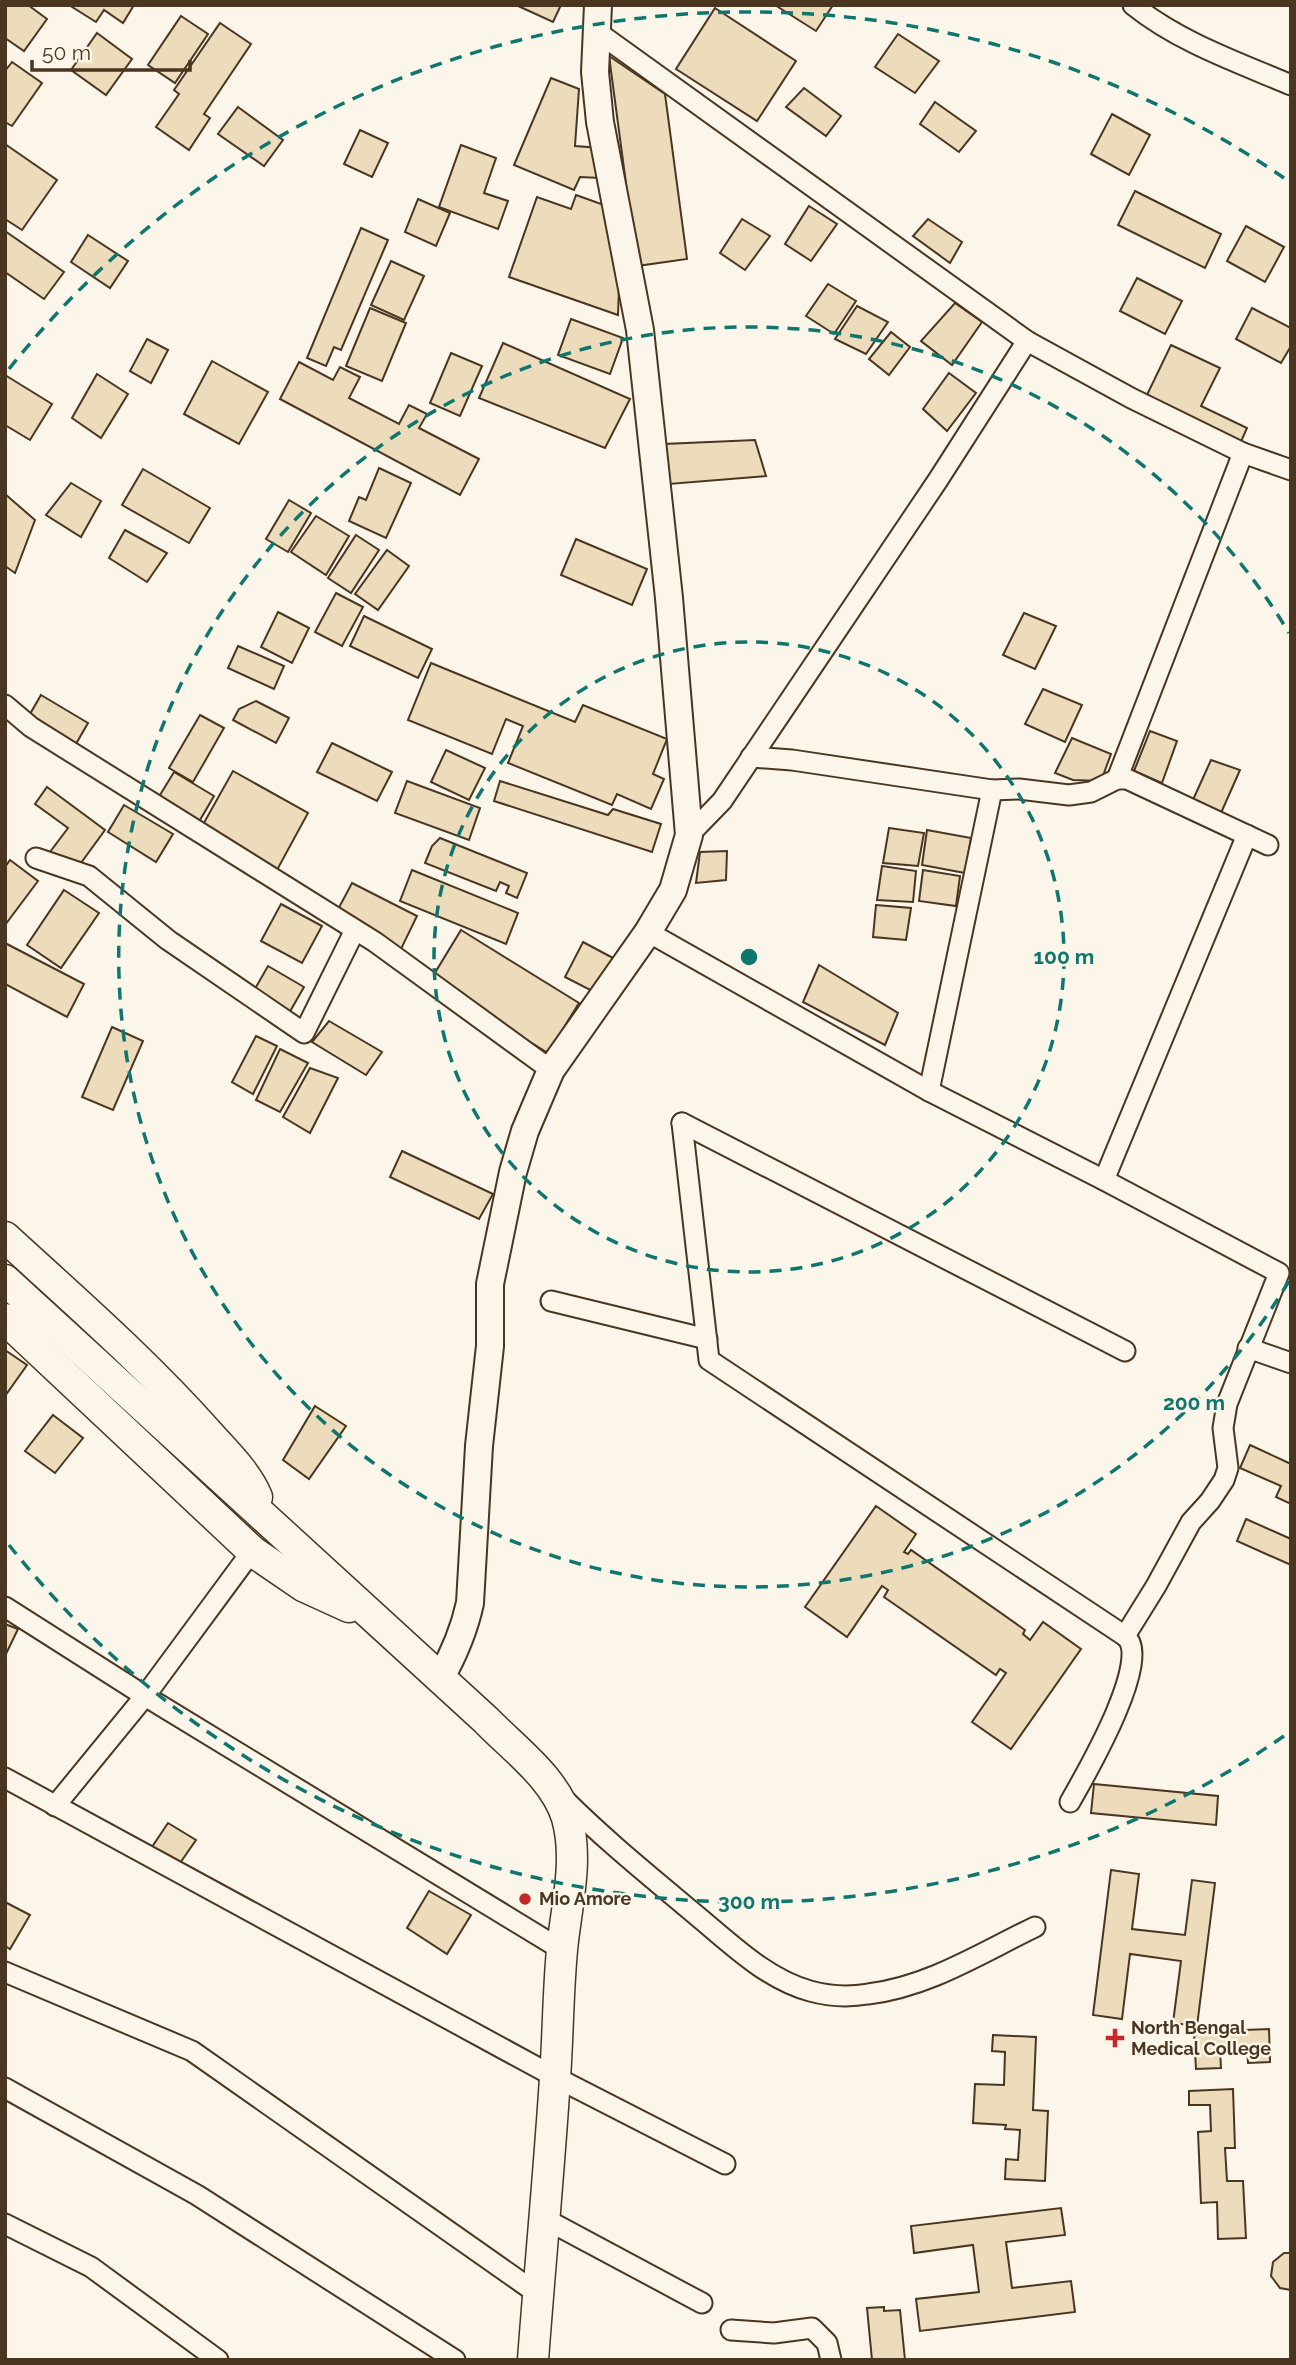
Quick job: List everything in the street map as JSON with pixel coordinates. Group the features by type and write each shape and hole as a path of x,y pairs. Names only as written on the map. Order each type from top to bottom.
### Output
{"main road":[{"path":"5,1237 131,1352 187,1409 253,1487 267,1519"},
{"path":"5,1280 267,1519 549,1783 567,1818 570,1886 562,1950 533,2360"},
{"path":"5,1319 253,1552 303,1586 372,1617"}],"street":[{"path":"1133,5 1150,19 1198,45 1291,85"},
{"path":"597,18 1027,341 1130,398 1243,453 1291,470"},
{"path":"440,1679 457,1648 470,1603 479,1446 490,1346 490,1284 524,1131 551,1070 648,932 673,890 690,835 652,425 638,316 600,122 595,72 597,18"},
{"path":"690,835 722,801 938,480 1027,341"},
{"path":"1117,779 1243,453"},
{"path":"5,705 31,727 355,930 551,1070"},
{"path":"751,757 792,760 992,790 1018,789 1069,795 1091,792 1117,779 1127,779 1268,845"},
{"path":"929,1091 992,790"},
{"path":"1104,1180 1247,835"},
{"path":"36,858 89,876 168,940 304,1032 355,930"},
{"path":"648,932 929,1091 1279,1273 1248,1348 1225,1416 1223,1428 1228,1468 1223,1480 1191,1522 1125,1636"},
{"path":"1070,1802 1102,1744 1122,1696 1132,1660 1129,1640 709,1360 682,1123 1125,1352"},
{"path":"551,1301 707,1339"},
{"path":"1248,1348 1291,1363"},
{"path":"55,1806 145,1696 253,1552"},
{"path":"5,1607 145,1696 562,1950"},
{"path":"5,1778 555,2077 725,2164"},
{"path":"549,1783 598,1833 743,1954 788,1983 810,1992 866,1995 921,1983 1035,1927"},
{"path":"5,1972 192,2051 538,2294"},
{"path":"5,2088 197,2195 456,2360"},
{"path":"545,2219 702,2303"},
{"path":"5,2224 91,2267 218,2360"},
{"path":"732,2330 774,2333 812,2328 827,2343 831,2360"}],"building":[{"path":"5,5 28,5 47,19 24,51 5,38"},
{"path":"69,5 134,5 123,23 104,10 96,22"},
{"path":"516,5 561,5 553,22"},
{"path":"833,5 816,31 778,7"},
{"path":"715,8 796,61 757,121 676,69"},
{"path":"181,16 208,34 175,83 148,65"},
{"path":"220,23 251,44 204,114 210,118 189,150 156,127 179,94 174,90"},
{"path":"97,33 132,59 106,95 71,70"},
{"path":"898,34 939,61 915,93 875,67"},
{"path":"609,56 665,94 687,259 637,266"},
{"path":"12,62 42,83 12,126 5,122 5,71"},
{"path":"551,78 579,89 575,146 602,148 600,178 580,177 574,190 514,165"},
{"path":"804,88 841,116 826,136 786,107"},
{"path":"935,102 976,131 959,152 920,124"},
{"path":"238,107 283,140 264,166 218,134"},
{"path":"1112,114 1150,135 1129,175 1091,154"},
{"path":"360,130 388,143 372,177 344,164"},
{"path":"5,144 57,180 22,230 5,219"},
{"path":"461,145 496,158 484,193 508,201 498,229 439,207"},
{"path":"1135,191 1221,234 1205,268 1118,225"},
{"path":"576,195 604,205 620,259 618,315 509,277 537,197 571,209"},
{"path":"418,199 450,213 436,246 405,232"},
{"path":"809,206 837,224 811,261 785,244"},
{"path":"742,219 770,236 745,270 720,253"},
{"path":"928,219 962,242 950,263 913,236"},
{"path":"1246,226 1284,247 1265,282 1227,261"},
{"path":"361,228 388,240 341,350 334,347 326,366 307,358"},
{"path":"5,231 64,272 44,299 5,272"},
{"path":"88,235 128,261 110,288 71,262"},
{"path":"391,261 424,276 404,320 371,305"},
{"path":"1137,278 1182,301 1165,334 1120,311"},
{"path":"828,284 856,301 834,334 806,316"},
{"path":"955,303 982,322 952,365 921,341"},
{"path":"857,306 888,322 866,354 835,339"},
{"path":"370,308 406,323 382,381 346,366"},
{"path":"1252,308 1291,328 1291,346 1281,363 1236,339"},
{"path":"571,319 623,338 610,374 558,355"},
{"path":"891,332 910,347 889,375 869,359"},
{"path":"147,339 168,350 151,383 130,371"},
{"path":"503,343 630,399 605,448 479,398"},
{"path":"1171,345 1220,368 1201,406 1247,428 1240,444 1145,399"},
{"path":"451,353 482,366 460,416 430,403"},
{"path":"212,361 268,392 239,444 184,414"},
{"path":"299,362 333,380 340,367 360,377 349,398 399,424 409,405 427,414 419,428 479,459 460,495 280,399"},
{"path":"949,373 976,393 947,431 923,409"},
{"path":"97,374 128,394 101,438 72,418"},
{"path":"5,375 52,404 30,440 5,425"},
{"path":"755,440 766,476 669,484 664,444"},
{"path":"379,468 411,483 386,538 349,521 359,497 366,500"},
{"path":"143,469 210,508 189,543 122,505"},
{"path":"71,483 101,501 81,537 46,515"},
{"path":"5,494 35,520 15,573 5,566"},
{"path":"289,500 311,513 288,552 266,539"},
{"path":"316,516 349,536 326,575 291,552"},
{"path":"125,530 167,553 147,582 109,558"},
{"path":"356,535 379,550 351,593 328,578"},
{"path":"576,539 647,569 632,605 561,575"},
{"path":"387,550 409,566 378,610 355,594"},
{"path":"336,593 363,607 342,646 315,632"},
{"path":"278,612 309,628 292,663 261,647"},
{"path":"1024,613 1056,626 1035,669 1003,655"},
{"path":"364,616 432,649 418,678 350,646"},
{"path":"238,646 284,666 274,689 228,668"},
{"path":"431,663 575,722 583,705 667,739 653,774 664,779 651,809 617,794 612,805 508,763 523,726 506,719 492,754 408,720"},
{"path":"1043,689 1082,705 1065,742 1025,724"},
{"path":"41,695 88,723 73,749 26,721"},
{"path":"256,701 289,718 276,743 233,720 239,709"},
{"path":"200,715 224,728 193,782 169,768"},
{"path":"1150,731 1177,741 1162,783 1134,771"},
{"path":"1072,738 1111,754 1101,781 1073,780 1055,773"},
{"path":"332,743 392,772 377,801 317,772"},
{"path":"446,750 485,768 469,800 431,782"},
{"path":"1211,760 1240,770 1221,813 1192,802"},
{"path":"233,771 308,813 277,870 201,828"},
{"path":"174,772 214,796 197,825 157,800"},
{"path":"407,781 480,808 469,840 395,813"},
{"path":"500,781 608,815 613,809 661,824 652,852 494,801"},
{"path":"47,787 105,830 78,867 47,856 68,828 35,804"},
{"path":"124,805 173,834 156,862 108,832"},
{"path":"889,828 924,833 918,866 883,863"},
{"path":"927,830 971,838 965,873 922,865"},
{"path":"440,838 527,873 517,898 506,893 509,886 500,882 496,891 425,863 432,846"},
{"path":"727,851 726,880 696,883 700,852"},
{"path":"10,860 38,881 5,925 5,867"},
{"path":"882,866 916,871 913,902 877,900"},
{"path":"412,870 518,913 506,944 400,901"},
{"path":"923,870 960,876 956,906 919,901"},
{"path":"352,883 417,916 401,949 335,915"},
{"path":"64,890 99,913 61,968 27,945"},
{"path":"281,904 322,926 302,963 261,941"},
{"path":"876,905 911,908 906,940 873,937"},
{"path":"461,930 579,1003 548,1053 430,981"},
{"path":"583,942 613,958 596,993 565,977"},
{"path":"5,943 84,984 67,1017 5,984"},
{"path":"819,965 898,1013 885,1045 803,1002"},
{"path":"268,966 304,987 288,1015 252,994"},
{"path":"329,1021 382,1052 366,1075 312,1042"},
{"path":"112,1027 143,1041 113,1110 82,1097"},
{"path":"256,1036 277,1046 253,1094 232,1082"},
{"path":"280,1049 308,1063 280,1112 256,1100"},
{"path":"310,1068 338,1078 310,1133 283,1117"},
{"path":"402,1151 493,1194 479,1219 390,1177"},
{"path":"5,1350 27,1365 5,1396"},
{"path":"315,1406 346,1426 309,1479 283,1460"},
{"path":"53,1415 83,1438 55,1473 25,1451"},
{"path":"1250,1445 1291,1464 1291,1504 1276,1497 1281,1486 1240,1468"},
{"path":"876,1506 916,1534 904,1552 908,1554 911,1550 1025,1630 1023,1634 1030,1640 1043,1622 1081,1649 1011,1749 972,1722 1006,1673 1000,1669 996,1675 884,1597 888,1590 882,1586 847,1637 805,1607"},
{"path":"1246,1519 1291,1539 1291,1565 1237,1541"},
{"path":"5,1624 18,1629 5,1656"},
{"path":"1094,1784 1218,1796 1216,1825 1091,1813"},
{"path":"168,1823 196,1840 178,1866 150,1850"},
{"path":"1111,1870 1139,1874 1132,1929 1185,1935 1192,1880 1215,1883 1197,2026 1173,2023 1181,1961 1130,1954 1122,2019 1093,2015"},
{"path":"429,1891 471,1915 447,1954 407,1928"},
{"path":"5,1902 30,1915 10,1949 5,1946"},
{"path":"1269,2029 1270,2062 1248,2063 1247,2048 1220,2050 1221,2068 1196,2069 1194,2032"},
{"path":"993,2035 1036,2037 1033,2110 1048,2111 1045,2181 1005,2179 1006,2159 1018,2160 1020,2130 1005,2129 1006,2125 973,2123 975,2084 1004,2085 1005,2052 992,2051"},
{"path":"1233,2089 1235,2148 1225,2148 1227,2181 1243,2181 1246,2238 1218,2239 1217,2202 1201,2203 1198,2132 1211,2131 1210,2105 1189,2105 1189,2091"},
{"path":"1061,2208 1065,2235 1006,2242 1012,2288 1071,2281 1075,2312 920,2331 916,2299 979,2292 973,2245 914,2253 911,2226"},
{"path":"1284,2253 1291,2253 1291,2290 1280,2288 1271,2276 1273,2262"},
{"path":"884,2307 884,2311 900,2310 905,2360 872,2360 867,2308"}],"place":[{"name":"Mio Amore","path":"525,1899"},
{"name":"North Bengal Medical College","path":"1115,2038"}]}
